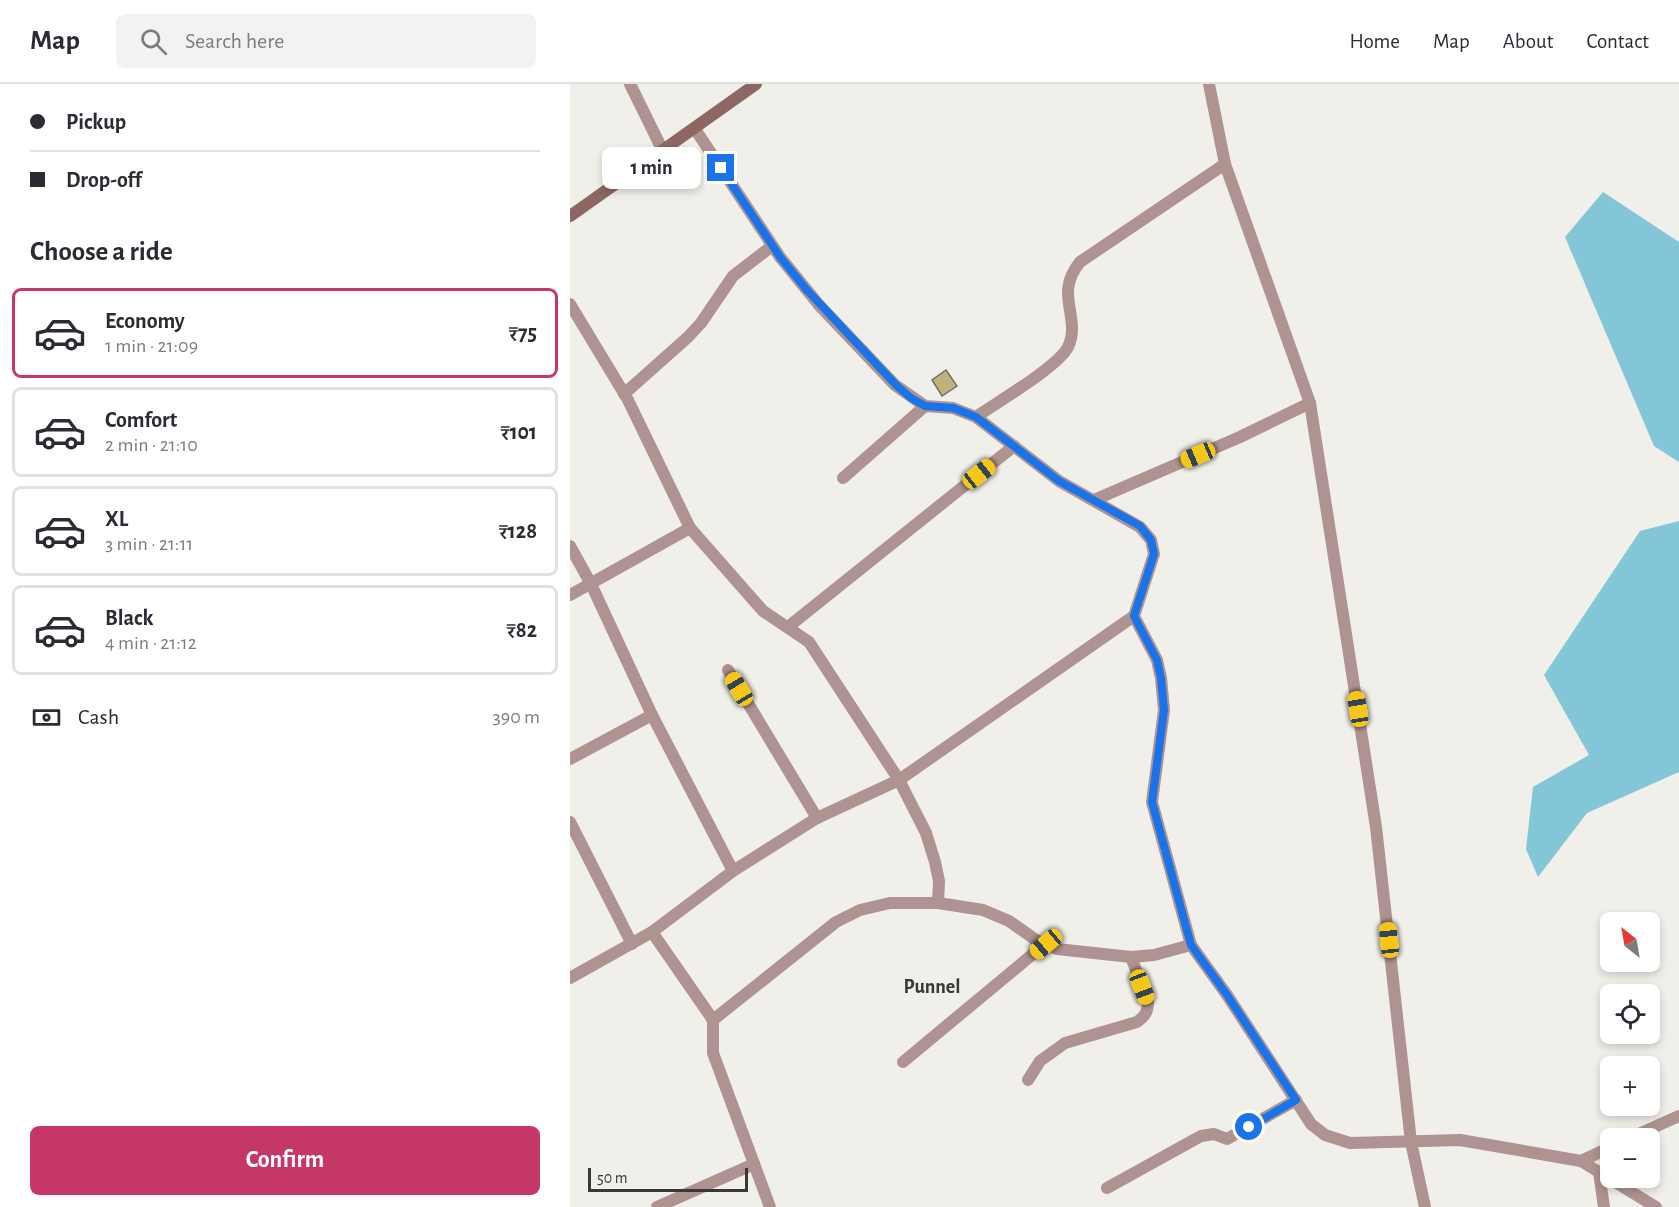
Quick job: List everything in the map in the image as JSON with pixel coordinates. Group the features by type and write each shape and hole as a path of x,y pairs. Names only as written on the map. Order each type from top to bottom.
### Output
{"street":[{"path":"630,84 663,151"},
{"path":"570,216 756,84"},
{"path":"1209,84 1225,164 1310,403 1376,827 1411,1142 1425,1207"},
{"path":"570,978 652,932 733,871 818,818 899,780 1134,616 1154,554 1151,540 1140,526 1059,481 976,417 953,408 925,406 896,385 827,313 772,246 695,129"},
{"path":"976,417 1057,360 1068,347 1071,330 1067,289 1070,275 1080,262 1225,164"},
{"path":"624,394 694,330 733,276 772,246"},
{"path":"570,304 624,394 690,528 763,611 809,642 899,780 926,833 939,881 938,903"},
{"path":"1094,500 1240,437 1310,403"},
{"path":"843,478 925,406"},
{"path":"788,627 1014,446"},
{"path":"570,595 690,528"},
{"path":"570,546 591,584 652,715 733,871"},
{"path":"1134,616 1157,660 1161,678 1164,710 1152,802 1191,945 1227,995 1311,1124 1325,1135 1350,1143 1460,1140 1581,1161 1656,1207"},
{"path":"728,670 818,818"},
{"path":"570,759 652,715"},
{"path":"570,822 632,944"},
{"path":"713,1020 836,922 860,910 890,903 938,903 982,910 1009,921 1057,949 1131,957 1154,955 1191,945"},
{"path":"652,932 705,1005 713,1020 713,1053 770,1207"},
{"path":"903,1062 1046,944"},
{"path":"1028,1080 1040,1061 1065,1043 1137,1022 1144,1017 1148,1009 1148,1002 1131,957"},
{"path":"1107,1188 1201,1136 1214,1134 1227,1138 1296,1100"},
{"path":"1652,1128 1679,1116"},
{"path":"1581,1161 1600,1152"},
{"path":"657,1207 754,1164"},
{"path":"1599,1172 1604,1207"}],"water":[{"path":"1603,192 1679,242 1679,462 1654,446 1565,237"},
{"path":"1679,521 1679,772 1587,813 1538,877 1526,849 1533,787 1589,755 1544,675 1640,531"}],"building":[{"path":"946,370 957,386 942,396 932,380"}],"district":[{"name":"Punnel","path":"932,987"}],"route":[{"path":"721,168 780,257 819,305 911,398 925,406 953,408 976,417 1059,481 1140,526 1151,540 1154,554 1134,616 1157,660 1161,678 1164,710 1152,802 1160,836 1191,945 1296,1100 1249,1127"}]}
